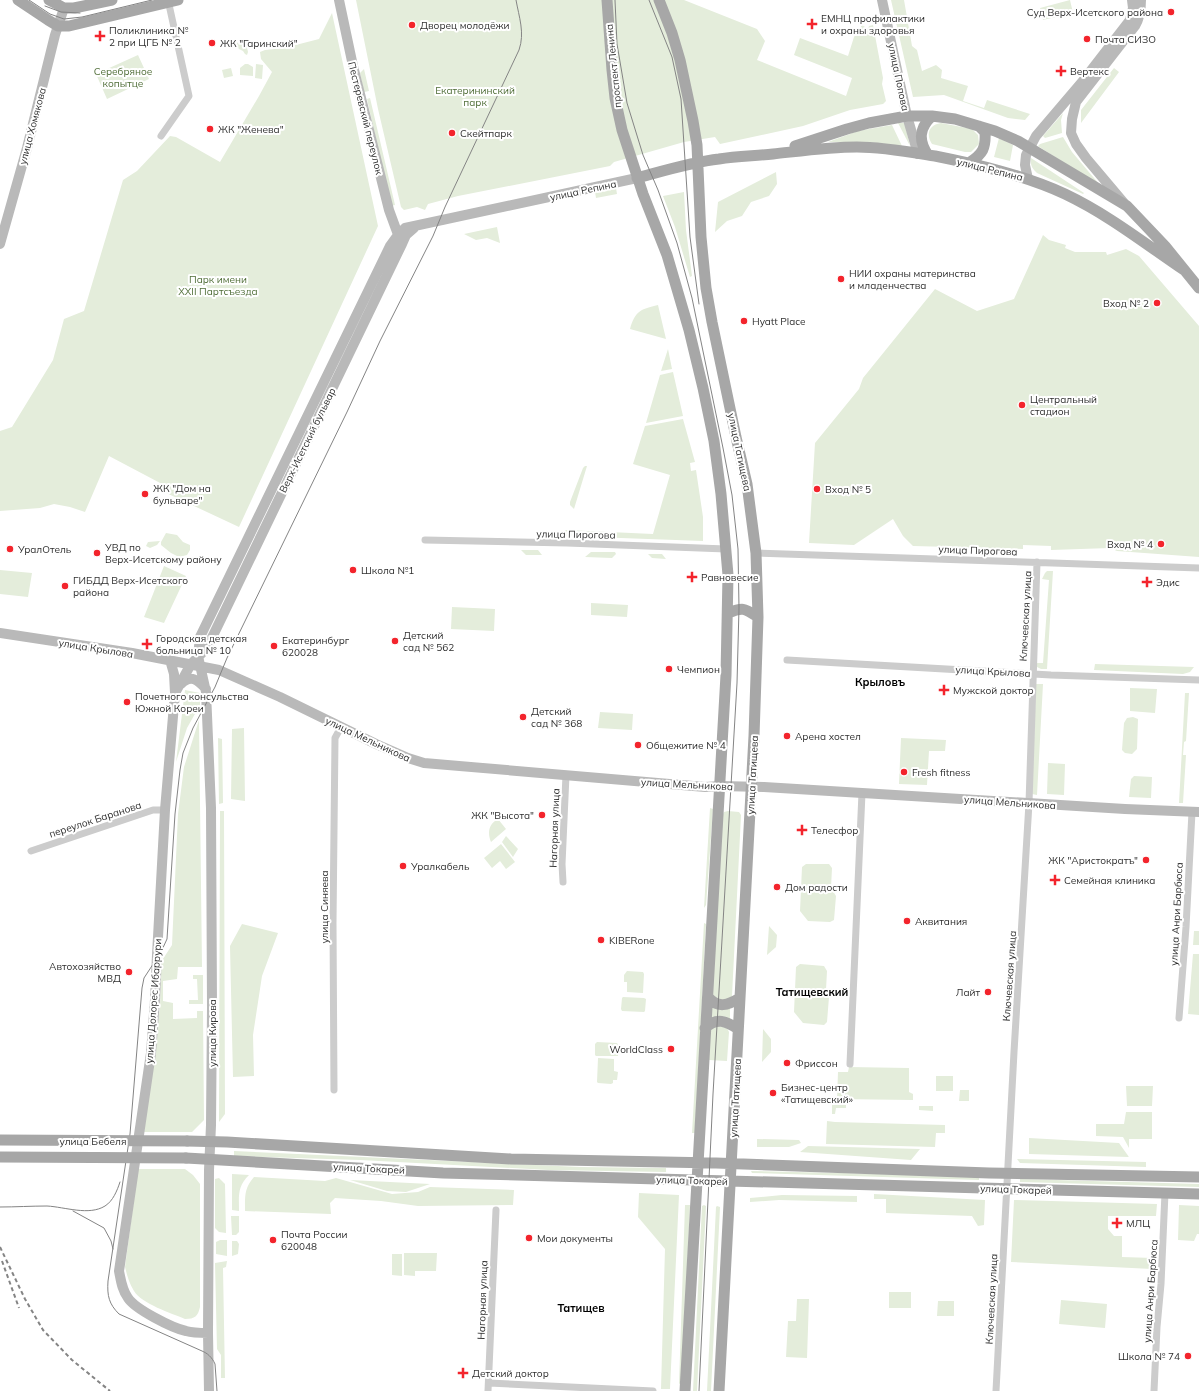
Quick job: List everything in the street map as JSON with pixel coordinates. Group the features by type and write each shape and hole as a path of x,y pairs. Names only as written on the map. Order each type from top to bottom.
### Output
{"main road":[{"path":"18,0 58,26 69,26 172,1"},
{"path":"49,0 64,8 81,7 112,0"},
{"name":"Пестеревский переулок","path":"339,0 353,66 390,215 400,239"},
{"name":"проспект Ленина","path":"607,0 609,46 615,98 622,130 637,178 665,250 689,330 703,388 715,449 726,549"},
{"path":"659,0 672,33 685,81 693,120 698,163"},
{"name":"улица Попова","path":"882,0 907,116 923,154"},
{"path":"1028,179 1025,165 1026,155 1036,136 1082,82 1130,20 1133,8 1132,0"},
{"name":"улица Репина","path":"1141,0 1139,20 1076,102 1072,119 1071,133 1076,144 1086,158 1127,206 1165,246 1199,288"},
{"name":"улица Хомякова","path":"0,244 64,8"},
{"name":"улица Репина","path":"771,154 869,123 907,116 932,116 955,119 995,131 1018,141 1029,149 1127,206"},
{"path":"923,154 921,138 922,129 925,122 932,116"},
{"path":"969,163 978,157 984,149 986,142 985,132 979,126"},
{"name":"улица Репина","path":"400,239 405,228 637,178 698,163 718,159 815,149 859,147 923,154 969,163 1028,179 1097,211 1128,230 1184,270"},
{"name":"улица Татищева","path":"698,163 701,237 706,288 734,429 747,484 756,553 758,617 754,736 718,1391"},
{"path":"390,215 400,224 418,225"},
{"path":"390,215 393,233 390,246"},
{"name":"Верх-Исетский бульвар","path":"198,669 200,637 390,246 400,239"},
{"name":"Верх-Исетский бульвар","path":"198,656 207,648 400,239"},
{"path":"685,1391 726,675 728,613 726,549"},
{"path":"728,613 740,608 745,608 758,617"},
{"name":"улица Крылова","path":"0,633 170,660 198,669 218,670"},
{"path":"177,690 170,660 186,659 194,650 200,637"},
{"path":"207,648 206,657 208,661 218,670"},
{"name":"улица Кирова","path":"198,669 206,687 211,808 212,1008 209,1159 209,1391"},
{"name":"улица Долорес Ибаррури","path":"198,669 177,690 165,810 151,1052 119,1271 122,1286 128,1298 135,1306 172,1326 186,1331 208,1333"},
{"path":"177,690 186,679 197,680 206,687 210,673 218,670"},
{"name":"улица Мельникова","path":"218,670 280,697 376,744 416,761 705,787 751,787 1195,812"},
{"path":"708,997 712,1002 724,1005 740,998"},
{"path":"706,1028 711,1023 718,1021 730,1024 738,1029"},
{"name":"улица Бебеля","path":"0,1140 187,1142"},
{"name":"улица Токарей","path":"187,1142 210,1142 511,1159 699,1163 1008,1174 1199,1178"},
{"name":"улица Бебеля","path":"0,1157 186,1158"},
{"name":"улица Токарей","path":"186,1158 443,1173 1199,1194"}],"street":[{"path":"161,136 189,96 172,1"},
{"name":"улица Пирогова","path":"425,540 567,543 726,549"},
{"name":"улица Пирогова","path":"756,553 1199,568"},
{"name":"Ключевская улица","path":"996,1391 1014,1043 1029,803 1032,674 1038,562"},
{"name":"улица Крылова","path":"787,660 1032,674 1199,680"},
{"name":"улица Синяева","path":"334,1090 333,923 335,738 342,727"},
{"name":"Нагорная улица","path":"563,882 562,864 566,775"},
{"path":"850,1064 862,793"},
{"name":"переулок Баранова","path":"31,851 153,810 165,810"},
{"name":"улица Анри Барбюса","path":"1180,1018 1195,812"},
{"name":"улица Анри Барбюса","path":"1154,1391 1165,1193"},
{"name":"Нагорная улица","path":"488,1387 496,1210"},
{"path":"488,1387 653,1391"}],"green space":[{"name":"Екатерининский парк","path":"356,0 684,0 757,29 765,41 757,60 846,96 852,78 794,55 800,38 848,56 854,37 862,25 868,29 869,26 873,25 886,101 883,104 850,110 803,126 720,144 715,137 684,142 614,162 610,166 458,196 428,204 425,210 417,207 404,210 401,207 378,109"},
{"path":"891,0 904,0 912,46 917,50 922,71 936,65 942,70 941,78 968,86 963,101 984,108 987,100 1030,114 1025,120 1008,118 944,95 913,97"},
{"path":"1070,0 1073,13 1043,20 1040,8"},
{"name":"Парк имени XXII Партсъезда","path":"332,13 378,226 239,527 162,491 162,484 109,456 85,512 54,504 40,508 0,511 0,431 12,427 53,360 64,319 84,311 123,180 137,171 170,136 176,137 220,162 272,72 261,59 260,52 284,48 319,39"},
{"path":"240,41 246,43 248,52 247,55 237,46 237,43"},
{"name":"Серебряное копытце","path":"138,55 149,79 107,99 96,74"},
{"path":"245,64 253,67 253,76 240,75 240,68"},
{"path":"256,64 263,65 262,79 255,78"},
{"path":"231,68 233,76 224,78 222,70"},
{"path":"1114,68 1119,72 1081,123 1081,110"},
{"path":"364,69 369,91 364,92 360,73"},
{"path":"370,98 395,205 391,206 367,99"},
{"path":"1063,113 1061,120 1062,133 1045,138 1043,136"},
{"path":"898,123 905,124 910,146"},
{"path":"941,123 972,129 978,135 979,144 971,152 965,152 932,144 929,137 929,131 933,126"},
{"path":"892,125 902,146 868,142 828,142 858,131"},
{"path":"1063,137 1072,152 1099,184 1098,185 1038,146 1040,144"},
{"path":"999,138 1013,145 1010,161 994,157"},
{"path":"1031,158 1084,193 1083,194 1037,173 1032,166"},
{"path":"776,172 777,184 769,196 751,202 742,216 727,221 715,232 718,202"},
{"path":"616,188 617,194 596,198 595,192"},
{"path":"684,192 686,230 692,276 690,277 675,227 663,196"},
{"path":"497,227 500,243 487,238 476,240 464,234"},
{"name":"Центральный стадион","path":"1043,235 1049,240 1066,245 1065,248 1075,252 1106,252 1107,255 1126,249 1139,256 1199,326 1199,557 1117,551 1110,548 1051,550 1051,546 1023,545 1023,549 913,546 903,536 893,519 854,545 809,543 815,443 859,389 863,378 935,289 977,311 1014,299"},
{"path":"658,305 666,339 630,329 634,318 640,312"},
{"path":"668,349 672,369 661,371"},
{"path":"673,372 683,416 646,423 660,375"},
{"path":"683,419 695,462 690,463 691,471 696,470 703,517 703,541 566,536 566,530 653,534 670,475 633,464 645,426"},
{"path":"585,466 587,466 574,509 570,505 570,502"},
{"path":"166,533 177,535 183,542 190,545 190,550 187,555 179,557 161,545"},
{"path":"160,541 157,545 150,548 146,546 148,542"},
{"path":"521,550 538,550 542,555 526,555"},
{"path":"591,552 615,552 616,554 612,558 585,557"},
{"path":"648,554 662,554 666,559 652,558"},
{"path":"164,566 186,576 164,623 144,617"},
{"path":"0,570 32,573 28,597 0,594"},
{"path":"1047,571 1053,571 1047,669 1041,669 1037,667 1037,663 1043,663 1049,580 1042,579"},
{"path":"591,603 628,605 627,617 591,615"},
{"path":"452,607 495,609 494,631 451,629"},
{"path":"1095,664 1194,667 1190,672 1183,674 1094,670"},
{"path":"1036,684 1043,684 1037,795 1032,794"},
{"path":"1130,688 1157,689 1155,713 1130,711"},
{"path":"185,690 200,693 200,705 187,728 176,762"},
{"path":"1185,693 1189,693 1186,741 1184,742 1183,755 1186,755 1183,803 1179,803"},
{"path":"600,712 633,714 632,730 598,728"},
{"path":"1133,717 1138,719 1137,749 1132,754 1125,753 1122,750 1124,723 1127,718"},
{"path":"199,720 202,967 178,967 177,979 163,981 163,1001 173,1003 173,1019 197,1018 197,1011 203,1011 204,1120 192,1132 144,1132 160,1007 161,962 172,945 178,814 184,767"},
{"path":"244,728 245,801 231,799 232,729"},
{"path":"218,738 222,739 223,803 219,804"},
{"path":"901,738 946,740 945,751 929,751 927,785 899,784"},
{"path":"1048,763 1065,764 1064,795 1047,794"},
{"path":"1134,776 1152,777 1151,798 1129,797 1131,779"},
{"path":"710,808 713,809 706,905 704,908"},
{"path":"220,811 224,811 225,1114 219,1122"},
{"path":"724,812 739,812 741,815 732,996 730,999 717,1001 712,995 722,816"},
{"path":"498,819 506,829 491,842 489,832 493,823"},
{"path":"506,836 518,849 513,857 502,842"},
{"path":"501,844 515,862 506,869 500,861 492,868 484,858"},
{"path":"806,864 829,864 832,868 831,888 836,896 834,920 830,922 808,921 800,911 802,867"},
{"path":"704,923 706,924 695,1133 692,1133"},
{"path":"242,924 278,933 262,976 253,1035 254,1076 233,1077 230,946"},
{"path":"769,926 777,935 776,947 767,955"},
{"path":"1194,931 1199,931 1199,945 1193,945"},
{"path":"1193,954 1199,954 1199,1015 1188,1014"},
{"path":"800,964 824,966 827,971 826,990 829,997 827,1022 824,1025 803,1023 794,1012 796,967"},
{"path":"627,971 643,972 643,993 627,992 627,982 624,982 624,975"},
{"path":"193,975 203,975 203,1004 189,1004 189,1000 198,1000 197,979 193,979"},
{"path":"623,997 646,999 645,1011 622,1011"},
{"path":"712,1007 730,1008 730,1019 712,1018"},
{"path":"716,1025 727,1028 729,1032 727,1061 709,1060 710,1029"},
{"path":"763,1029 771,1039 771,1052 762,1062"},
{"path":"597,1042 617,1043 618,1056 596,1056 595,1044"},
{"path":"598,1058 614,1059 614,1071 618,1072 617,1080 613,1080 613,1083 597,1082"},
{"path":"849,1067 909,1068 909,1092 913,1094 913,1100 837,1099 838,1072 848,1072"},
{"path":"936,1076 953,1076 953,1091 936,1091"},
{"path":"1126,1086 1153,1086 1152,1106 1127,1106"},
{"path":"960,1090 969,1090 969,1101 959,1101"},
{"path":"832,1105 846,1105 846,1108 836,1108 835,1114 832,1114"},
{"path":"919,1106 933,1106 933,1111 919,1110"},
{"path":"1126,1112 1152,1112 1152,1139 1129,1139 1129,1148 1123,1137 1096,1136 1096,1124 1124,1124"},
{"path":"827,1121 945,1125 945,1133 936,1133 935,1147 826,1144"},
{"path":"1029,1138 1119,1143 1129,1157 1029,1154"},
{"path":"757,1139 799,1140 801,1143 789,1147 757,1147"},
{"path":"808,1146 920,1149 911,1160 800,1152"},
{"path":"234,1151 580,1167 666,1168 666,1172 548,1170 360,1160 234,1156"},
{"path":"1017,1159 1146,1162 1146,1167 1020,1163"},
{"path":"138,1169 185,1169 193,1175 200,1184 200,1307 194,1318 185,1319 150,1304 138,1296 129,1282 125,1267"},
{"path":"751,1171 979,1176 979,1180 752,1173"},
{"path":"232,1174 249,1175 242,1184 239,1196 239,1211 232,1210"},
{"path":"254,1177 325,1181 336,1178 392,1194 418,1192 430,1187 514,1190 513,1205 418,1206 381,1201 335,1198 330,1203 331,1214 245,1211 245,1197 248,1185"},
{"path":"219,1178 225,1184 226,1233 219,1232 215,1228 215,1179"},
{"path":"1020,1179 1199,1184 1199,1187 1020,1182"},
{"path":"350,1180 430,1184 406,1192 387,1191"},
{"path":"639,1193 679,1195 670,1389 661,1389 665,1249 638,1217"},
{"path":"874,1194 985,1200 984,1225 978,1226 972,1216 886,1213 886,1199 874,1199"},
{"path":"782,1195 857,1196 857,1202 779,1200 750,1202 750,1198"},
{"path":"1014,1200 1157,1204 1156,1216 1108,1216 1108,1229 1114,1236 1122,1236 1122,1257 1153,1258 1152,1269 1011,1262"},
{"path":"685,1205 690,1205 682,1382 679,1384"},
{"path":"1179,1205 1199,1206 1199,1234 1197,1234 1194,1241 1178,1240"},
{"path":"702,1206 706,1206 697,1391 693,1391"},
{"path":"716,1207 720,1207 711,1391 707,1391"},
{"path":"231,1216 239,1216 239,1232 236,1235 232,1235"},
{"path":"220,1240 227,1240 227,1256 216,1254 216,1242"},
{"path":"232,1241 237,1241 239,1244 238,1254 232,1256"},
{"path":"404,1253 437,1253 436,1271 415,1271 415,1276 404,1275"},
{"path":"392,1254 402,1254 402,1276 392,1275"},
{"path":"227,1261 226,1267 223,1268 225,1378 221,1378 221,1355 217,1349 215,1263"},
{"path":"889,1292 911,1292 911,1308 889,1308"},
{"path":"797,1299 809,1299 807,1358 786,1357 788,1321 796,1321"},
{"path":"1061,1300 1107,1304 1105,1328 1059,1324"},
{"path":"938,1301 954,1301 954,1316 937,1316"}],"tram line":[{"path":"29,0 50,14 64,19 82,17 152,0"},
{"path":"217,1391 215,1364 209,1356 204,1352 119,1314 109,1299 108,1291 108,1281 130,1134 142,988 144,978 161,952 167,939 175,814 183,753 193,728 215,687 227,658 380,341 433,236 445,207 519,50 521,44 521,31 516,0"},
{"path":"615,0 617,44 627,103 643,155 658,190 677,243 692,298 732,495 738,549 739,608 737,683 713,1094 699,1391"},
{"path":"649,0 672,57 681,99 690,237 699,304"},
{"path":"45,6 61,12 80,13"},
{"path":"0,1207 47,1206 84,1211 99,1209 108,1204 118,1189 120,1182"},
{"path":"73,1211 104,1228 111,1241 113,1249"}],"railway":[{"path":"0,1247 25,1299 43,1330 72,1360 110,1391"},
{"path":"2,1261 19,1308"}],"place":[{"name":"Суд Верх-Исетского района","path":"1171,12"},
{"name":"ЕМНЦ профилактики и охраны здоровья","path":"812,24"},
{"name":"Дворец молодёжи","path":"412,25"},
{"name":"Поликлиника № 2 при ЦГБ № 2","path":"100,36"},
{"name":"Почта СИЗО","path":"1087,39"},
{"name":"ЖК \"Гаринский\"","path":"212,43"},
{"name":"Вертекс","path":"1061,71"},
{"name":"ЖК \"Женева\"","path":"210,129"},
{"name":"Скейтпарк","path":"452,133"},
{"name":"НИИ охраны материнства и младенчества","path":"841,279"},
{"name":"Вход № 2","path":"1157,303"},
{"name":"Hyatt Place","path":"744,321"},
{"name":"Центральный стадион","path":"1022,405"},
{"name":"Вход № 5","path":"817,489"},
{"name":"ЖК \"Дом на бульваре\"","path":"145,494"},
{"name":"Вход № 4","path":"1161,544"},
{"name":"УралОтель","path":"10,549"},
{"name":"УВД по Верх-Исетскому району","path":"97,553"},
{"name":"Школа №1","path":"353,570"},
{"name":"Равновесие","path":"692,577"},
{"name":"Эдис","path":"1147,582"},
{"name":"ГИБДД Верх-Исетского района","path":"65,586"},
{"name":"Детский сад № 562","path":"395,641"},
{"name":"Городская детская больница № 10","path":"147,644"},
{"name":"Екатеринбург 620028","path":"274,646"},
{"name":"Чемпион","path":"669,669"},
{"name":"Мужской доктор","path":"944,690"},
{"name":"Почетного консульства Южной Кореи","path":"127,702"},
{"name":"Детский сад № 368","path":"523,717"},
{"name":"Арена хостел","path":"787,736"},
{"name":"Общежитие № 4","path":"638,745"},
{"name":"Fresh fitness","path":"904,772"},
{"name":"ЖК \"Высота\"","path":"542,815"},
{"name":"Телесфор","path":"802,830"},
{"name":"ЖК \"Аристократъ\"","path":"1146,860"},
{"name":"Уралкабель","path":"403,866"},
{"name":"Семейная клиника","path":"1055,880"},
{"name":"Дом радости","path":"777,887"},
{"name":"Аквитания","path":"907,921"},
{"name":"KIBERone","path":"601,940"},
{"name":"Автохозяйство МВД","path":"129,972"},
{"name":"Лайт","path":"988,992"},
{"name":"WorldClass","path":"671,1049"},
{"name":"Фриссон","path":"787,1063"},
{"name":"Бизнес-центр «Татищевский»","path":"773,1093"},
{"name":"МЛЦ","path":"1117,1223"},
{"name":"Мои документы","path":"529,1238"},
{"name":"Почта России 620048","path":"273,1240"},
{"name":"Школа № 74","path":"1188,1356"},
{"name":"Детский доктор","path":"463,1373"}],"district":[{"name":"Крыловъ","path":"880,682"},
{"name":"Татищевский","path":"812,992"},
{"name":"Татищев","path":"581,1308"}]}
